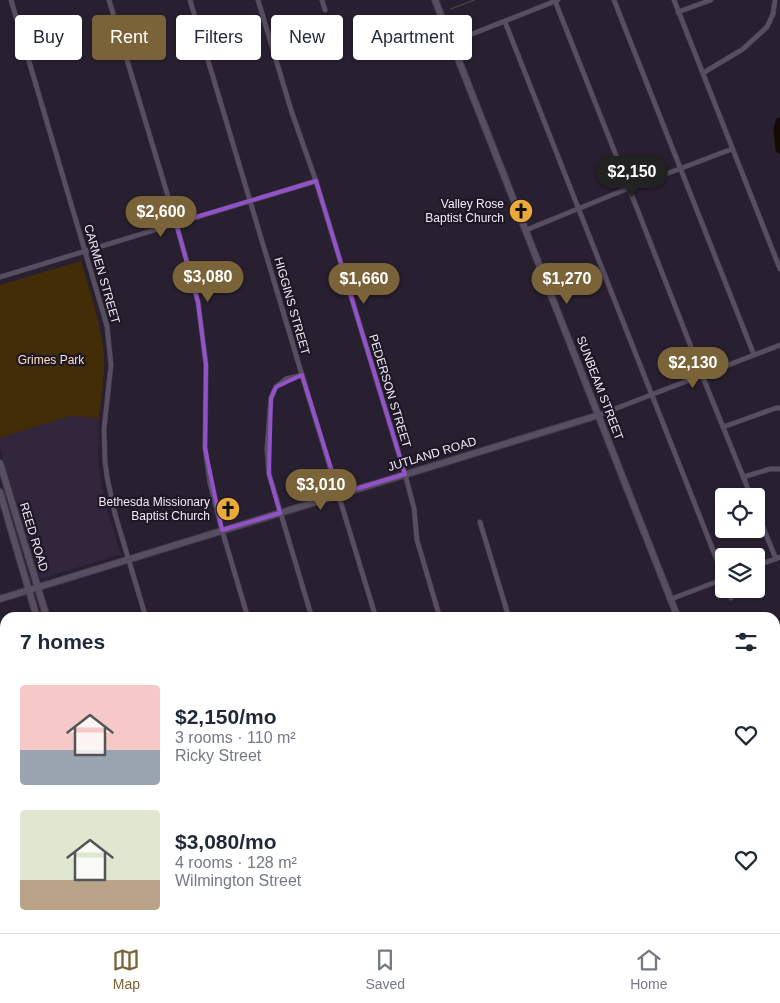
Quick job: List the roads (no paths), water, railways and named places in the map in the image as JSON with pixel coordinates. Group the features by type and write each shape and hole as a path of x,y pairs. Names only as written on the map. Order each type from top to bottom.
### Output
{"street":[{"name":"CARMEN STREET","path":"11,0 107,326 111,365 104,429 107,477 115,514 144,612"},
{"path":"109,0 198,302 206,365 206,448 210,483 246,612"},
{"name":"HIGGINS STREET","path":"190,0 374,612"},
{"name":"PEDERSON STREET","path":"258,0 292,113 316,181 405,474 414,508 417,540 438,612"},
{"path":"322,0 325,10"},
{"name":"SUNBEAM STREET","path":"435,0 441,15"},
{"path":"614,0 754,355"},
{"path":"674,0 780,269"},
{"path":"678,12 711,0"},
{"path":"703,73 743,49 767,27 773,14 775,0"},
{"path":"472,34 556,1 748,488"},
{"path":"505,22 715,556"},
{"name":"SUNBEAM STREET","path":"459,60 676,612"},
{"path":"526,230 732,149"},
{"path":"0,277 316,181"},
{"name":"JUTLAND ROAD","path":"0,599 599,415 780,345"},
{"path":"302,375 286,380 276,387 272,398 267,449 270,474 280,512 310,612"},
{"path":"723,426 780,408"},
{"name":"REED ROAD","path":"0,463 45,612"},
{"path":"743,477 770,469 780,469"},
{"name":"REED ROAD","path":"0,492 35,612"},
{"path":"6,513 14,511"},
{"path":"480,522 507,612"},
{"path":"765,530 778,558 765,563"},
{"path":"671,599 715,582"}],"waterway":[{"path":"451,9 474,0"},
{"path":"780,122 778,129 780,149"}],"place":[{"name":"Valley Rose Baptist Church","path":"521,211"},
{"name":"Bethesda Missionary Baptist Church","path":"228,509"}],"park label":[{"name":"Grimes Park","path":"51,360"}]}
